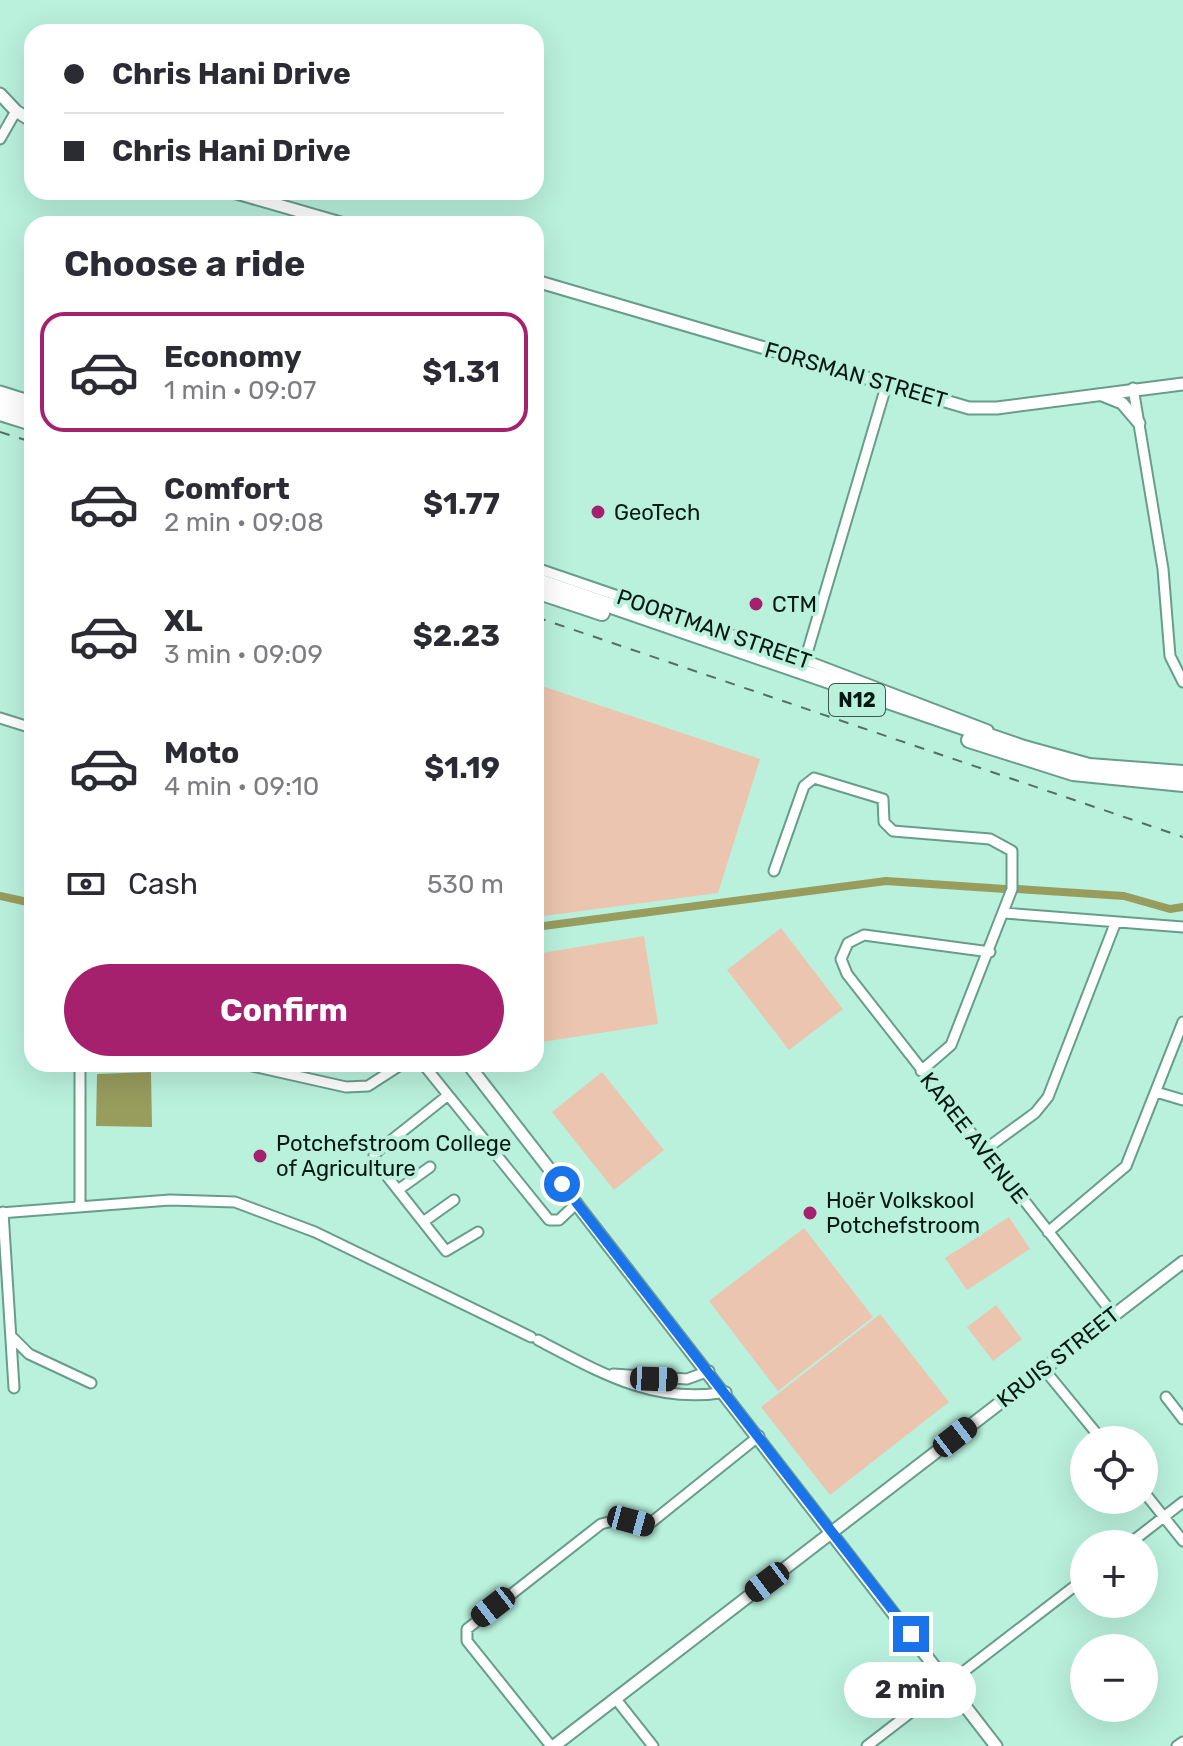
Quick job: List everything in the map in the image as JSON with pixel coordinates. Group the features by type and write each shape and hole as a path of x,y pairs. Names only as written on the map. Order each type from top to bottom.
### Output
{"highway":[{"path":"0,400 24,408"},
{"path":"0,413 24,420"},
{"name":"N12","path":"544,583 1024,748 1089,766 1183,773"},
{"name":"N12","path":"544,594 1051,767 1110,779 1183,784"}],"street":[{"path":"0,94 24,116"},
{"path":"0,139 16,111"},
{"path":"261,200 316,216"},
{"name":"FORSMAN STREET","path":"544,283 954,404 984,409 1183,384"},
{"path":"805,660 887,383"},
{"path":"1133,388 1163,569 1170,656 1183,682"},
{"path":"0,391 24,398"},
{"path":"1095,393 1122,403 1139,423"},
{"name":"POORTMAN STREET","path":"544,571 952,714 1024,748"},
{"path":"0,718 24,726"},
{"path":"774,871 804,786 814,778 823,778 883,799 884,822 893,831 990,839 1005,845 1014,860 1012,889 990,952 951,1045 921,1071"},
{"path":"1004,913 1183,927"},
{"path":"983,1151 1035,1113 1048,1097 1115,924"},
{"name":"KAREE AVENUE","path":"990,952 864,935 848,943 841,959 847,974 921,1071 1113,1314"},
{"path":"1048,1232 1121,1173 1183,1022"},
{"path":"80,1072 80,1206"},
{"path":"279,1072 346,1087 368,1086 390,1072"},
{"path":"429,1072 549,1220 559,1220 577,1203"},
{"path":"474,1072 726,1392 996,1746"},
{"path":"1156,1092 1183,1100"},
{"path":"447,1096 374,1155 398,1190 449,1252 478,1232"},
{"path":"398,1190 430,1167"},
{"path":"14,1388 2,1212 202,1199 235,1202 315,1232 597,1371 653,1393 681,1397 726,1392"},
{"path":"423,1222 454,1200"},
{"name":"KRUIS STREET","path":"553,1746 1183,1262"},
{"path":"11,1336 29,1354 91,1383"},
{"path":"1043,1368 1091,1426"},
{"path":"597,1371 672,1379 698,1377 709,1371"},
{"path":"1166,1397 1183,1419"},
{"path":"553,1746 467,1641 467,1629 601,1524 620,1519 648,1525 759,1436"},
{"path":"1147,1530 1183,1502"},
{"path":"1158,1510 1183,1541"},
{"path":"867,1746 1070,1590"},
{"path":"615,1698 653,1746"},
{"path":"1177,1746 1183,1742"}],"shaded area":[{"path":"544,687 760,759 718,893 544,916"},
{"path":"781,928 843,1009 789,1050 727,970"},
{"path":"644,936 658,1024 544,1042 544,953"},
{"path":"151,1072 152,1127 96,1126 97,1074"},
{"path":"602,1072 664,1150 614,1190 552,1112"},
{"path":"1009,1217 1030,1249 967,1290 945,1258"},
{"path":"804,1228 873,1317 778,1391 709,1301"},
{"path":"996,1305 1022,1339 993,1361 967,1327"},
{"path":"880,1314 949,1402 830,1495 761,1407"}],"waterway":[{"path":"544,926 886,881 1005,889"},
{"path":"1017,889 1124,896 1170,909 1183,907"},
{"path":"0,896 24,901"}],"railway":[{"path":"0,432 24,440"},
{"path":"544,620 1183,837"}],"place":[{"name":"GeoTech","path":"598,512"},
{"name":"CTM","path":"756,604"},
{"name":"Potchefstroom College of Agriculture","path":"260,1156"},
{"name":"Hoër Volkskool Potchefstroom","path":"810,1213"}],"route":[{"path":"562,1184 911,1634"}]}
